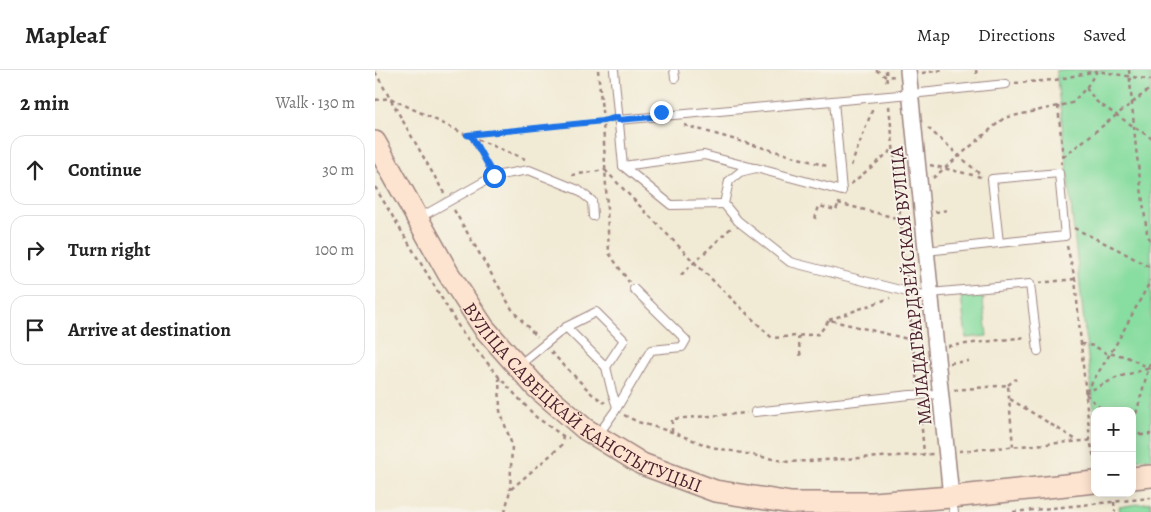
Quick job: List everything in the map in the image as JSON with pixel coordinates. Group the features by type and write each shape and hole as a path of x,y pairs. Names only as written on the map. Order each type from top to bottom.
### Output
{"main road":[{"name":"ВУЛІЦА САВЕЦКАЙ КАНСТЫТУЦЫІ","path":"375,142 448,273 484,328 536,387 585,429 642,464 715,490 791,503 952,505 1091,490"},
{"path":"1136,478 1151,476"}],"street":[{"name":"МАЛАДАГВАРДЗЕЙСКАЯ ВУЛІЦА","path":"914,71 911,94 931,296 946,392 946,453 952,505"}],"lane":[{"path":"614,70 623,166 671,205 724,204"},
{"path":"618,118 664,116 834,101 888,99 911,94 1006,84"},
{"path":"623,166 704,155 842,191 834,101"},
{"path":"724,204 729,181 740,172 756,168"},
{"path":"417,219 494,176 529,170 578,190 591,201 593,216"},
{"path":"926,251 1065,236 1059,173 992,179 999,243"},
{"path":"724,204 738,221 790,262 907,292 931,296 1030,284 1038,351"},
{"path":"597,436 617,407 651,350 682,347 686,340 634,289"},
{"path":"517,366 566,327 596,312 624,340 607,366"},
{"path":"566,327 607,366 617,407"},
{"path":"755,412 946,392"}],"path":[{"path":"598,70 603,121 609,253 634,289"},
{"path":"876,70 886,77"},
{"path":"885,70 924,454"},
{"path":"914,71 943,70"},
{"path":"931,180 1004,118 1072,102 1086,88 1097,70"},
{"path":"1006,84 1055,80 1097,70 1151,80"},
{"path":"1129,70 1147,233 1151,243"},
{"path":"1086,88 1097,102 1151,138"},
{"path":"1063,158 1151,88"},
{"path":"375,100 390,98 467,135 531,162"},
{"path":"664,116 672,121 849,172 874,103 888,99"},
{"path":"1058,106 1063,158 1059,173"},
{"path":"467,135 618,118"},
{"path":"925,126 983,177 929,165"},
{"path":"472,137 494,176"},
{"path":"815,219 819,206 836,210 842,191 893,149"},
{"path":"565,176 605,170"},
{"path":"605,170 694,262 772,338 819,334 829,320 907,292"},
{"path":"838,203 900,220"},
{"path":"934,212 948,210"},
{"path":"681,275 738,221"},
{"path":"1064,223 1117,248 1151,268"},
{"path":"1065,236 1075,279 1091,452"},
{"path":"1030,284 1075,279"},
{"path":"1085,393 1111,353 1151,280"},
{"path":"829,320 912,340"},
{"path":"799,336 801,359"},
{"path":"947,346 1036,336"},
{"path":"1081,344 1094,346 1106,353 1125,356 1150,368"},
{"path":"1136,415 1151,359"},
{"path":"949,363 969,361"},
{"path":"1085,393 1118,377 1150,368"},
{"path":"499,377 500,411 511,445 510,490 505,512"},
{"path":"946,392 1008,385 1016,379"},
{"path":"1008,385 1013,447"},
{"path":"1085,393 1099,407"},
{"path":"1009,399 1079,441"},
{"path":"672,432 672,419 755,412"},
{"path":"1136,432 1141,435"},
{"path":"1136,436 1151,434"},
{"path":"510,490 561,446 563,436"},
{"path":"946,453 1089,440"},
{"path":"1103,497 1106,503"},
{"path":"1013,512 1151,498"},
{"path":"1114,502 1115,512"}],"green space":[{"path":"1056,70 1151,70 1151,458 1136,460 1136,407 1093,407"},
{"path":"982,293 987,336 966,338 961,296"},
{"path":"1151,502 1151,512 1120,512 1119,507"}],"route":[{"path":"494,176 472,137 467,135 603,121 618,117 618,120 664,116 661,112"}]}
